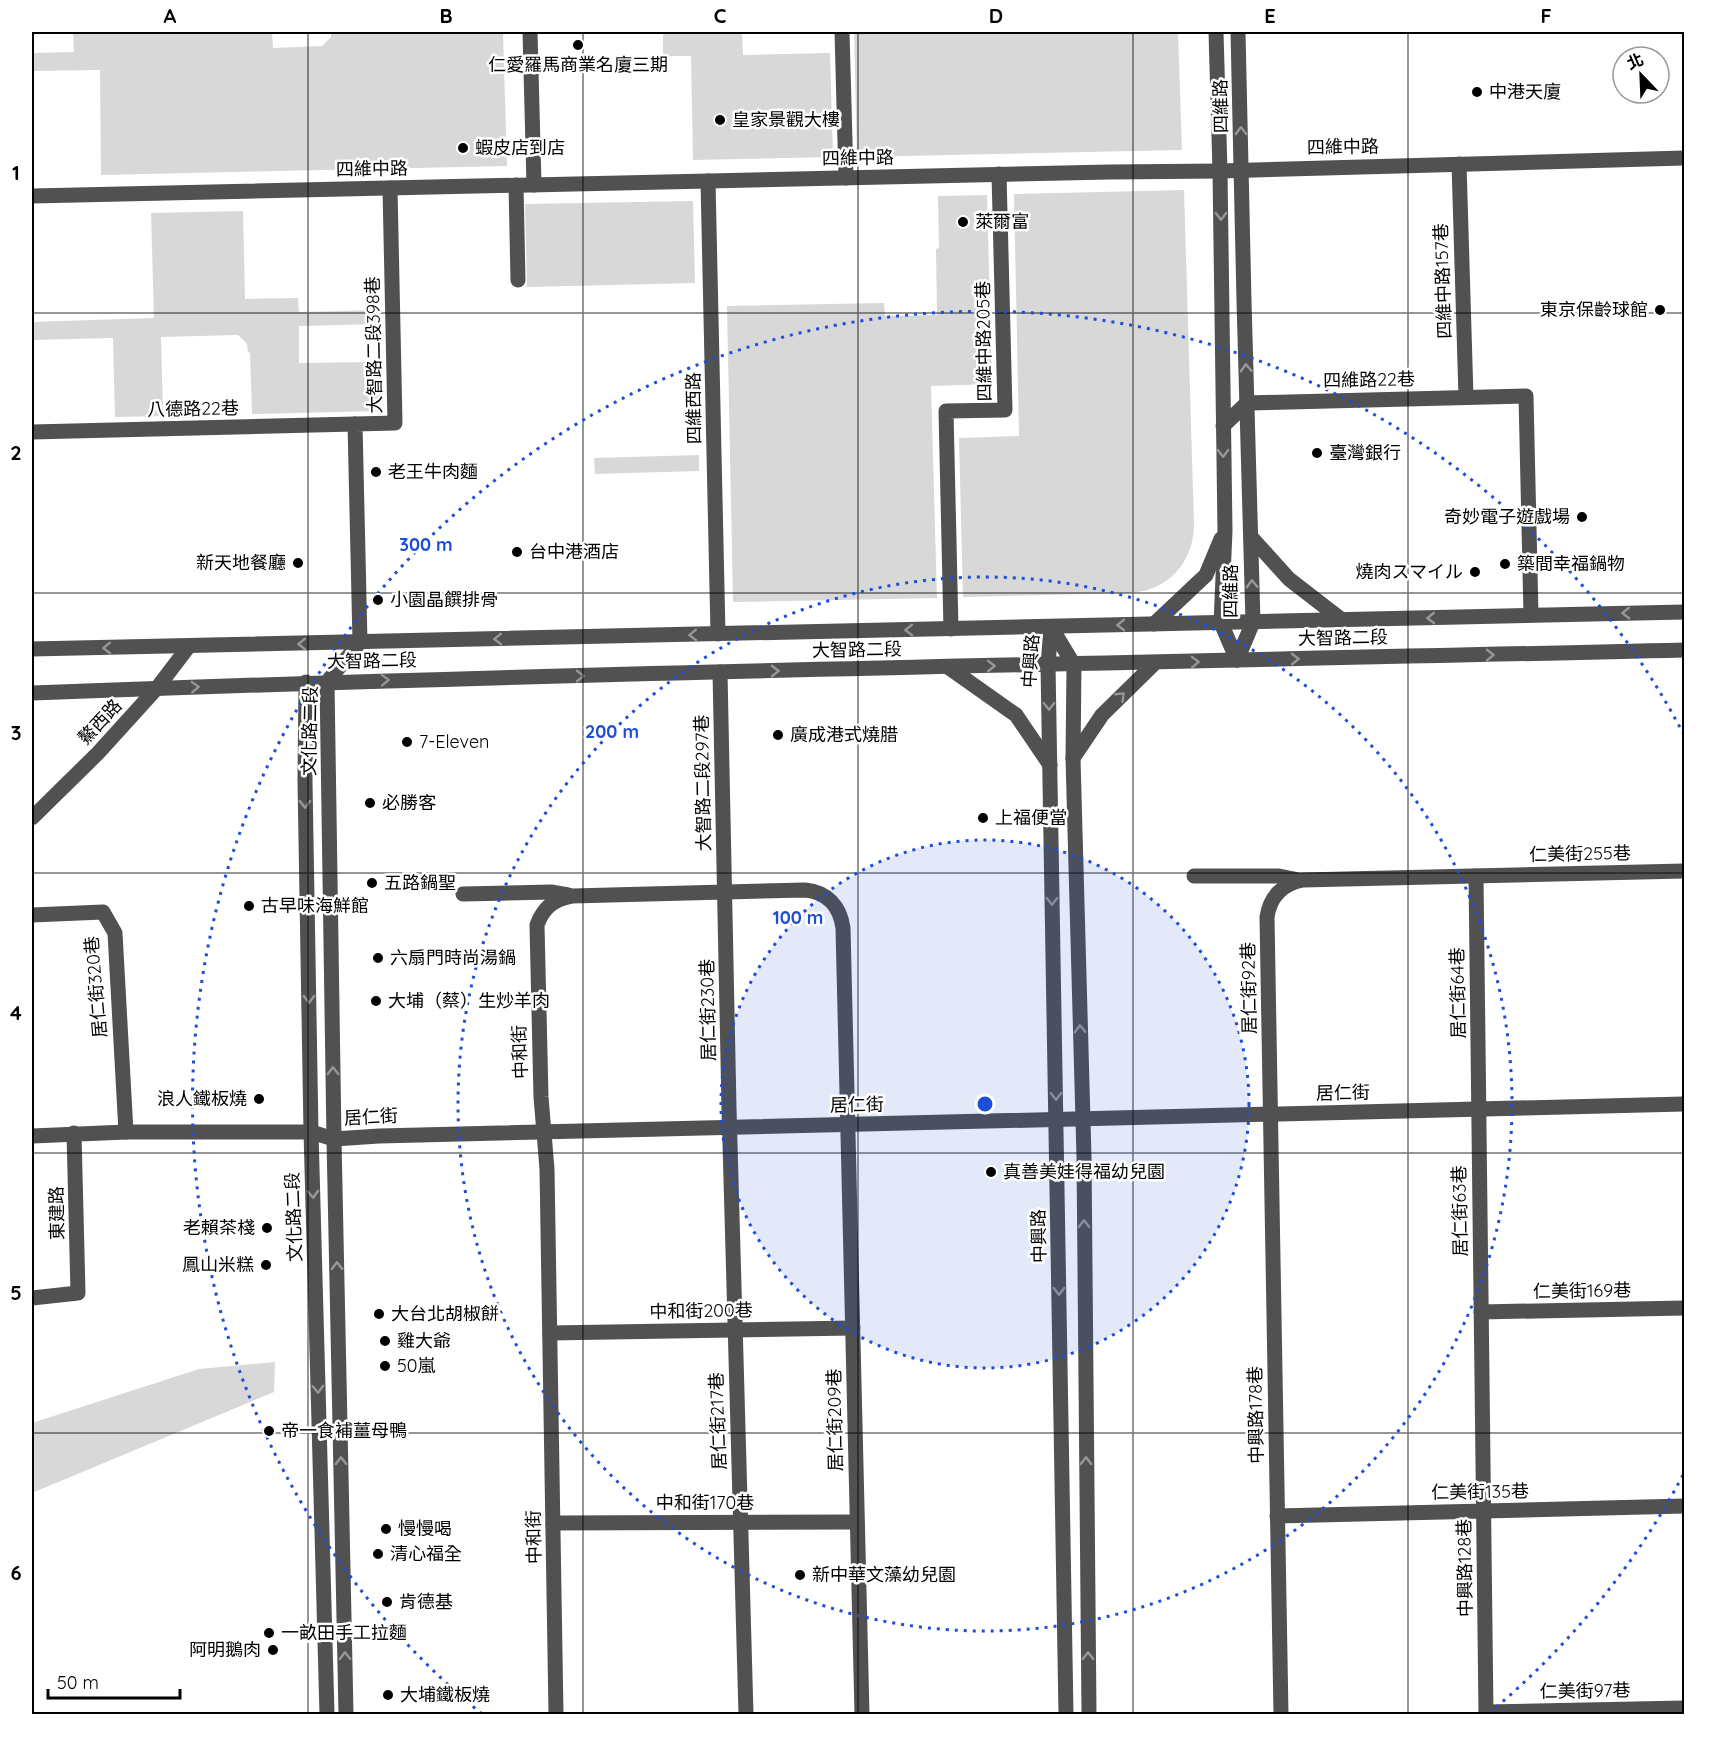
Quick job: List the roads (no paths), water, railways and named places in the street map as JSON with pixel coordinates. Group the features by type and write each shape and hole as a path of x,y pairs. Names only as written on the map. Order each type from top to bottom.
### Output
{"street":[{"path":"530,32 534,185"},
{"path":"842,32 846,178"},
{"name":"四維路","path":"1216,32 1225,531 1221,623 1237,660"},
{"name":"四維路","path":"1237,660 1253,622 1239,32"},
{"name":"四維中路","path":"32,196 1220,171 1684,158"},
{"name":"四維中路157巷","path":"1459,164 1466,397"},
{"name":"四維中路205巷","path":"951,629 946,411 1005,410 999,174"},
{"name":"四維西路","path":"708,181 718,634"},
{"path":"516,185 518,280"},
{"name":"大智路二段398巷","path":"360,642 355,424 395,423 390,188"},
{"name":"四維路22巷","path":"1247,403 1526,396 1532,615"},
{"path":"1223,426 1247,403"},
{"name":"八德路22巷","path":"32,432 355,424"},
{"path":"1154,624 1206,575 1225,531"},
{"path":"1251,537 1289,579 1342,620"},
{"name":"大智路二段","path":"32,650 1684,612"},
{"name":"中興路","path":"1052,627 1048,665 1066,1714"},
{"name":"中興路","path":"1052,627 1074,665"},
{"name":"文化路二段","path":"346,1714 327,682 360,642"},
{"name":"文化路二段","path":"327,1714 311,1132 305,780 306,682 360,642"},
{"name":"鰲西路","path":"32,818 98,753 158,688 189,646"},
{"name":"大智路二段","path":"32,693 306,682 1684,650"},
{"path":"1072,758 1102,715 1155,663"},
{"path":"1074,665 1072,758 1083,1120 1089,1714"},
{"path":"948,667 1016,715 1050,765"},
{"name":"大智路二段297巷","path":"720,672 725,892"},
{"name":"仁美街255巷","path":"1476,876 1684,871"},
{"name":"居仁街92巷","path":"1194,876 1279,876 1303,880 1476,876"},
{"name":"居仁街64巷","path":"1476,876 1479,1109"},
{"name":"居仁街92巷","path":"1271,1114 1268,909 1275,895 1281,890 1303,880"},
{"name":"中和街","path":"556,1714 547,1169 541,1097 536,932 539,919 547,907 563,897 572,896 812,891 829,899 840,914 843,928 848,1124"},
{"path":"463,894 551,892 572,896"},
{"name":"居仁街230巷","path":"725,892 730,1127"},
{"name":"居仁街320巷","path":"32,915 103,912 115,933 126,1132"},
{"name":"居仁街","path":"32,1136 126,1132 311,1132 334,1138 1684,1104"},
{"name":"居仁街63巷","path":"1479,1109 1481,1312"},
{"name":"中興路178巷","path":"1271,1114 1281,1714"},
{"name":"居仁街209巷","path":"848,1124 862,1714"},
{"name":"居仁街217巷","path":"730,1127 746,1714"},
{"name":"東建路","path":"32,1298 78,1293 74,1133"},
{"name":"仁美街169巷","path":"1481,1312 1684,1308"},
{"name":"中興路128巷","path":"1481,1312 1486,1713"},
{"name":"中和街200巷","path":"550,1333 853,1328"},
{"name":"仁美街135巷","path":"1277,1516 1684,1506"},
{"name":"中和街170巷","path":"553,1523 857,1522"},
{"name":"仁美街97巷","path":"1486,1713 1684,1708"}],"place":[{"name":"仁愛羅馬商業名廈三期","path":"578,45"},
{"name":"中港天廈","path":"1477,92"},
{"name":"皇家景觀大樓","path":"720,120"},
{"name":"蝦皮店到店","path":"463,148"},
{"name":"萊爾富","path":"963,222"},
{"name":"東京保齡球館","path":"1660,310"},
{"name":"臺灣銀行","path":"1317,453"},
{"name":"老王牛肉麵","path":"376,472"},
{"name":"奇妙電子遊戲場","path":"1582,517"},
{"name":"台中港酒店","path":"517,552"},
{"name":"新天地餐廳","path":"298,563"},
{"name":"築間幸福鍋物","path":"1505,564"},
{"name":"燒肉スマイル","path":"1475,572"},
{"name":"小園晶饌排骨","path":"378,600"},
{"name":"廣成港式燒腊","path":"778,735"},
{"name":"7-Eleven","path":"407,742"},
{"name":"必勝客","path":"370,803"},
{"name":"上福便當","path":"983,818"},
{"name":"五路鍋聖","path":"372,883"},
{"name":"古早味海鮮館","path":"249,906"},
{"name":"六扇門時尚湯鍋","path":"378,958"},
{"name":"大埔（蔡）生炒羊肉","path":"376,1001"},
{"name":"浪人鐵板燒","path":"259,1099"},
{"name":"真善美娃得福幼兒園","path":"991,1172"},
{"name":"老賴茶棧","path":"267,1228"},
{"name":"鳳山米糕","path":"266,1265"},
{"name":"大台北胡椒餅","path":"379,1314"},
{"name":"雞大爺","path":"385,1341"},
{"name":"50嵐","path":"385,1366"},
{"name":"帝一食補薑母鴨","path":"269,1431"},
{"name":"慢慢喝","path":"386,1529"},
{"name":"清心福全","path":"378,1554"},
{"name":"新中華文藻幼兒園","path":"800,1575"},
{"name":"肯德基","path":"387,1602"},
{"name":"一畝田手工拉麵","path":"269,1633"},
{"name":"阿明鵝肉","path":"273,1650"},
{"name":"大埔鐵板燒","path":"388,1695"}]}
